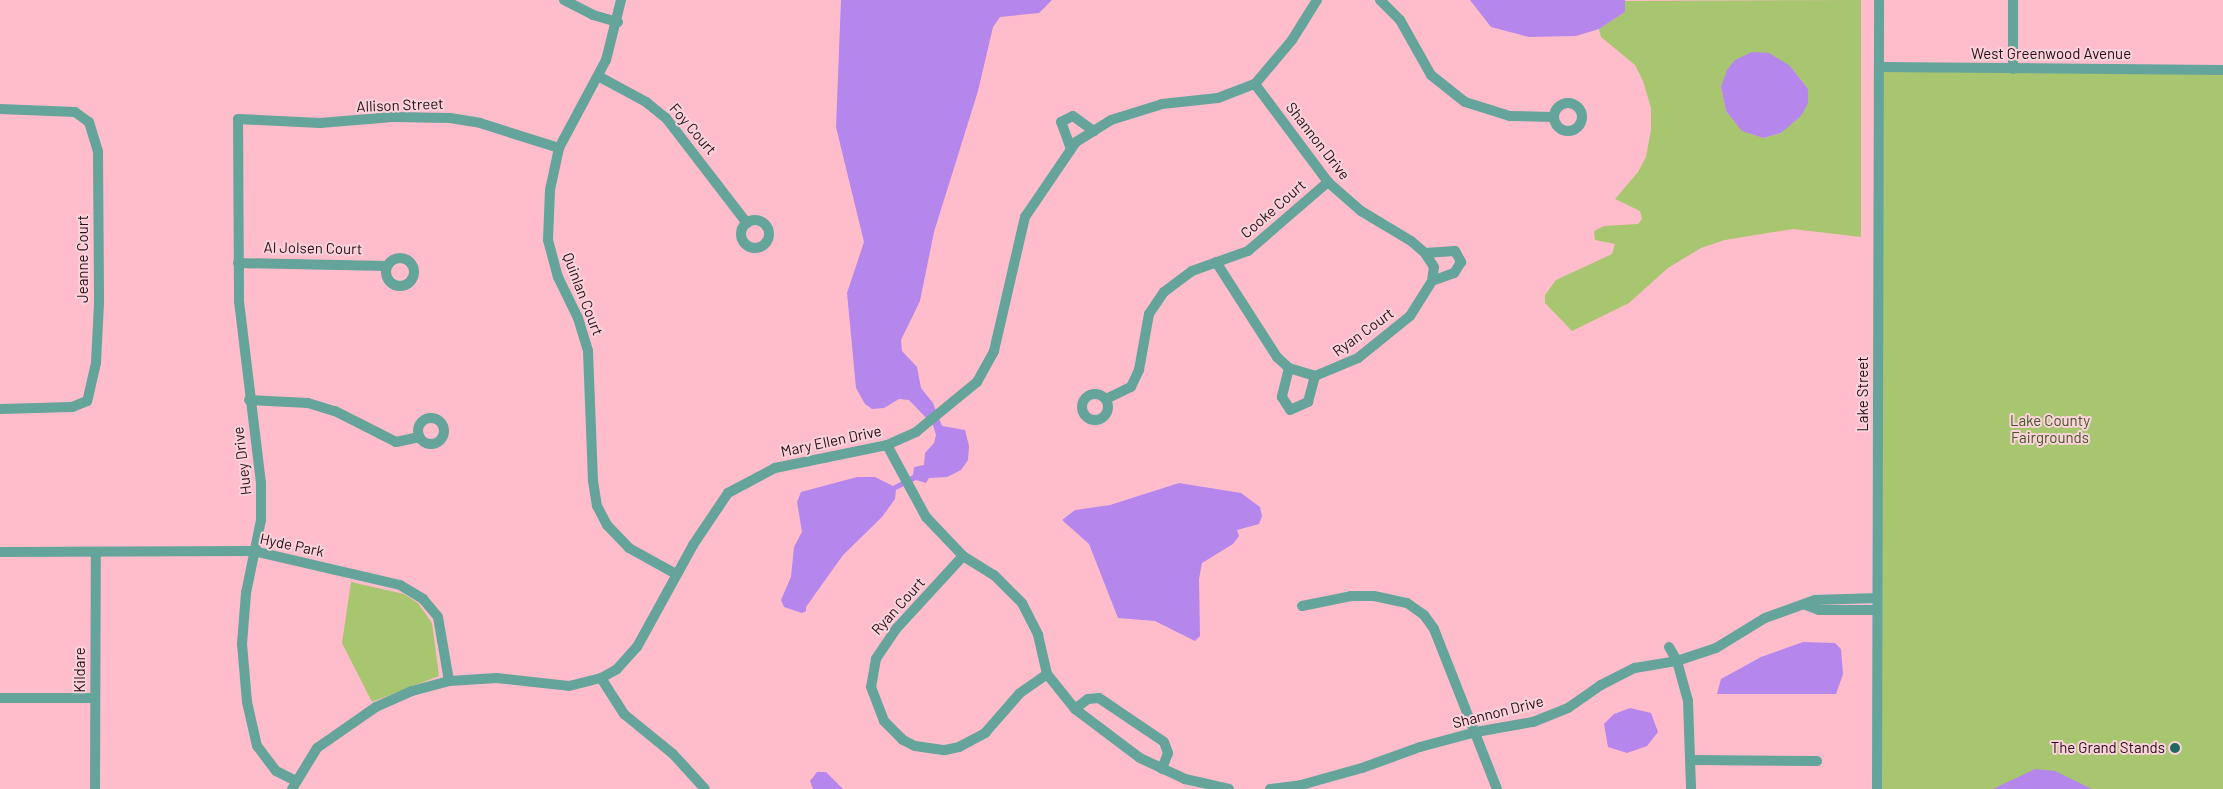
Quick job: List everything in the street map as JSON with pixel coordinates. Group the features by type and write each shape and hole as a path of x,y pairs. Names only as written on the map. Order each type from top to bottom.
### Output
{"street":[{"path":"564,0 593,16 618,22"},
{"name":"Quinlan Court","path":"621,0 618,22 598,76 559,148 550,190 548,240 558,277 578,318 588,351 593,481 597,506 607,525 629,548 676,574"},
{"name":"Mary Ellen Drive","path":"293,784 317,748 376,707 412,691 449,681 518,679 569,686 602,678 617,669 632,653 676,574 717,506 728,493 749,479 775,468 887,445 916,432 977,382 994,352 1025,217 1071,149 1094,130 1111,120 1162,104 1218,98 1255,84 1292,40 1317,0"},
{"path":"1380,0 1400,20 1431,75 1465,102 1510,116 1554,117"},
{"name":"Lake Street","path":"1877,789 1879,0"},
{"path":"2012,69 2013,0"},
{"name":"West Greenwood Avenue","path":"1879,67 2223,70"},
{"name":"Foy Court","path":"598,76 646,102 666,118 747,223"},
{"name":"Shannon Drive","path":"1255,84 1328,182 1361,210 1411,241 1425,253 1434,267"},
{"name":"Jeanne Court","path":"0,109 76,112 89,122 98,151 99,303 96,364 87,401 72,407 0,409"},
{"path":"1071,149 1061,122 1073,116 1094,130"},
{"name":"Allison Street","path":"238,119 320,124 392,117 450,118 480,123 559,148"},
{"name":"Huey Drive","path":"238,119 238,263 249,400 261,483 261,520 246,593 242,644 246,702 257,746 276,771 293,784"},
{"name":"Cooke Court","path":"1106,399 1131,387 1139,370 1149,314 1164,292 1192,271 1248,251 1328,182"},
{"path":"1425,253 1455,251 1460,262 1454,273 1432,280"},
{"path":"1216,262 1276,357 1289,368 1315,376 1308,402 1290,410 1282,397 1289,368"},
{"name":"Al Jolsen Court","path":"238,263 387,266"},
{"name":"Ryan Court","path":"1315,376 1358,358 1410,316 1432,280 1434,267"},
{"path":"249,400 308,403 335,411 396,442 419,437"},
{"path":"887,445 900,473 926,517 963,556 994,576 1022,603 1038,634 1046,674 1075,709 1120,745 1162,769 1194,781 1229,789"},
{"name":"Hyde Park","path":"0,552 254,551 400,585 423,599 438,618 449,681"},
{"name":"Kildare","path":"95,789 96,552"},
{"name":"Ryan Court","path":"963,556 896,629 876,659 872,687 884,721 903,740 915,746 945,750 959,747 984,733 1020,693 1046,674"},
{"path":"1302,606 1350,596 1374,596 1408,603 1424,615 1434,629 1497,789"},
{"name":"Shannon Drive","path":"1270,789 1336,775 1476,732 1533,722 1568,708 1601,685 1635,668 1677,661 1716,648 1765,618 1806,605 1814,600 1877,598"},
{"name":"Shannon Drive","path":"1806,605 1819,610 1877,610"},
{"path":"1669,646 1677,661 1688,701 1691,789"},
{"path":"602,678 624,714 673,754 705,789"},
{"path":"0,698 95,698"},
{"path":"1075,709 1088,699 1099,698 1164,742 1168,753 1162,769"},
{"path":"1691,760 1817,762"}],"green space":[{"path":"1861,0 1861,237 1793,229 1725,240 1701,248 1668,268 1629,303 1572,331 1545,303 1545,295 1556,280 1612,254 1615,244 1595,240 1594,231 1604,226 1638,224 1642,219 1640,211 1615,199 1638,172 1646,157 1651,130 1651,108 1643,81 1635,65 1601,37 1599,29 1625,12 1625,1","holes":["1790,66 1808,89 1781,133 1763,138 1743,131 1726,111 1721,87"]},
{"name":"Lake County Fairgrounds","path":"1878,68 2223,68 2223,789 1878,789"},
{"path":"351,582 404,594 418,603 432,623 439,676 372,702 342,643"}],"shaded area":[{"path":"841,0 1052,0 1039,13 1000,17 993,27 978,91 934,232 920,301 901,340 902,351 917,367 921,388 933,403 942,426 965,430 969,446 968,460 961,470 947,477 929,478 926,483 916,480 896,490 895,499 882,517 843,555 806,607 806,611 802,613 784,607 781,600 791,577 794,547 802,532 797,502 801,492 857,477 875,477 893,486 913,475 914,467 924,465 925,453 934,443 936,435 933,425 909,400 899,399 884,408 872,409 865,404 856,388 847,293 864,242 836,127"},
{"path":"1470,0 1625,0 1625,12 1599,29 1576,36 1529,37 1491,27"},
{"path":"1752,52 1769,53 1790,66 1808,89 1808,103 1801,116 1781,133 1763,138 1742,131 1726,111 1721,87 1727,70 1735,60"},
{"path":"1179,483 1241,493 1260,507 1262,516 1259,524 1237,530 1239,536 1233,544 1202,563 1199,579 1200,636 1195,641 1155,621 1118,618 1089,544 1062,520 1075,510 1110,505"},
{"path":"1803,642 1835,643 1841,649 1843,674 1836,694 1717,694 1721,679 1761,657"},
{"path":"1630,708 1651,713 1658,732 1647,746 1627,753 1608,747 1604,724 1614,714"},
{"path":"2035,769 2055,771 2092,789 1993,789"},
{"path":"817,772 826,772 843,789 813,789 810,781"}],"place":[{"name":"The Grand Stands","path":"2175,748"}]}
